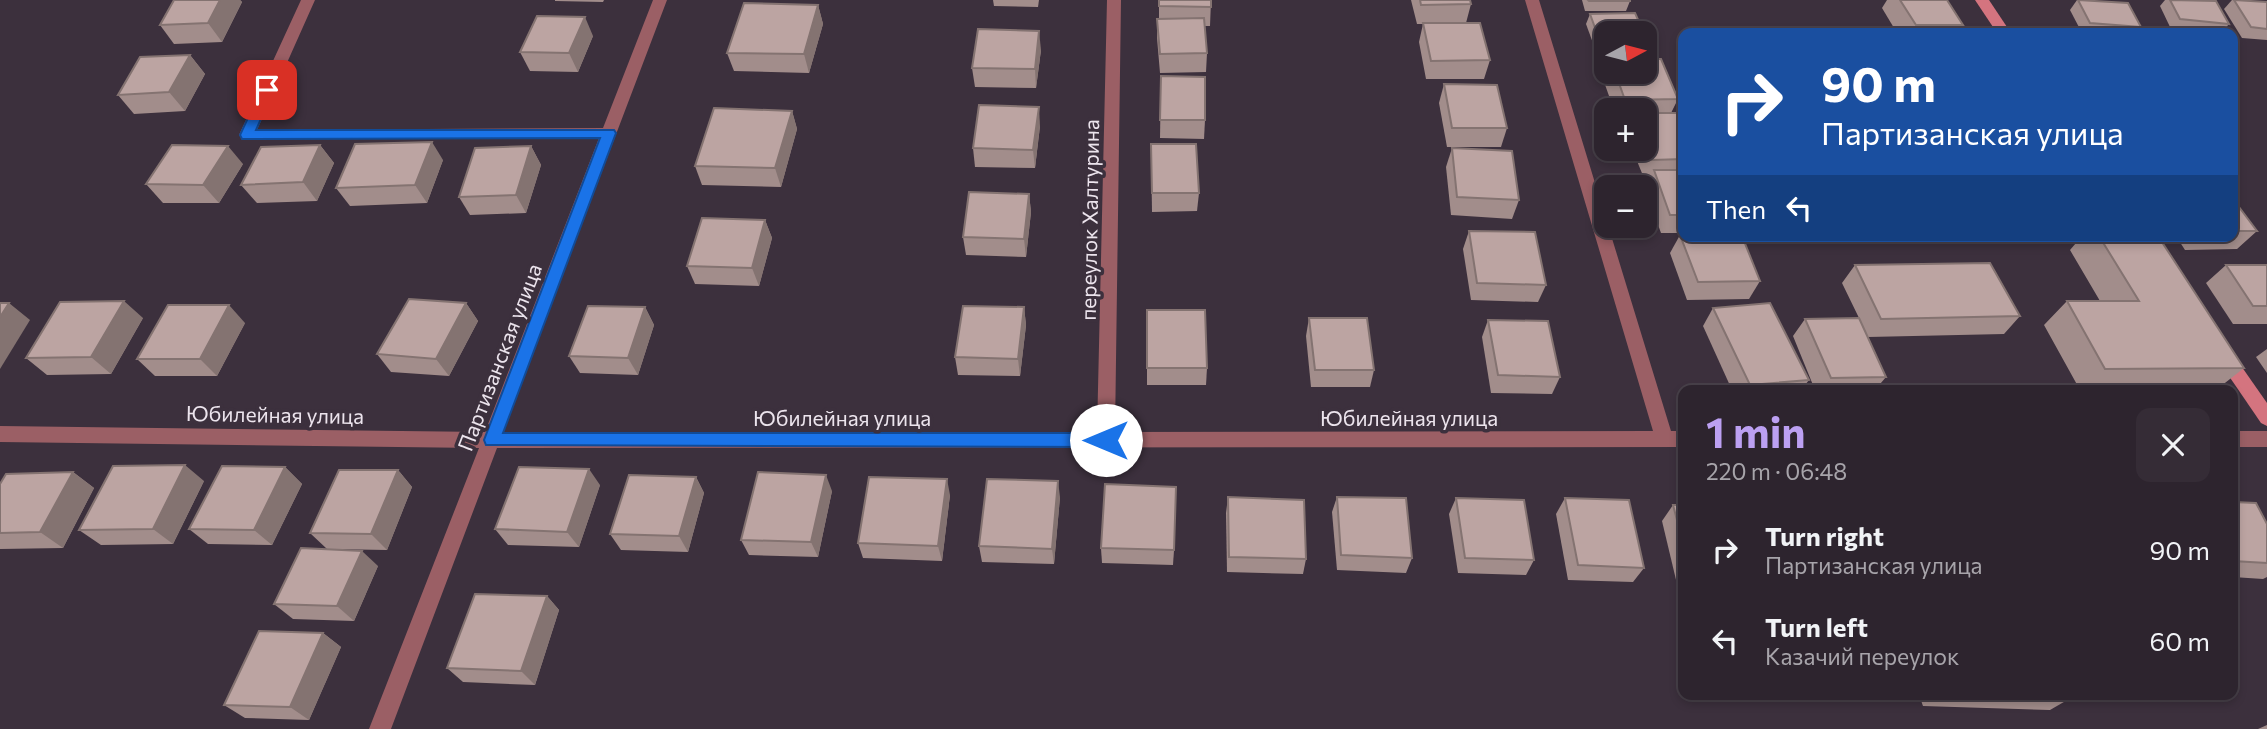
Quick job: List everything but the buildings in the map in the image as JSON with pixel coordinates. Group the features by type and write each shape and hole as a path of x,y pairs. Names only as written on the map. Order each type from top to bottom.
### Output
{"street":[{"path":"308,0 247,135 609,133"},
{"name":"Партизанская улица","path":"380,729 660,0"},
{"name":"переулок Халтурина","path":"1106,440 1114,0"},
{"path":"1532,0 1664,439"},
{"path":"1982,0 2001,28"},
{"path":"2213,338 2267,418"},
{"name":"Юбилейная улица","path":"0,434 492,440 1678,439"},
{"path":"2238,439 2267,439"}],"route":[{"path":"267,90 247,135 609,133 492,440 1106,440"}]}
